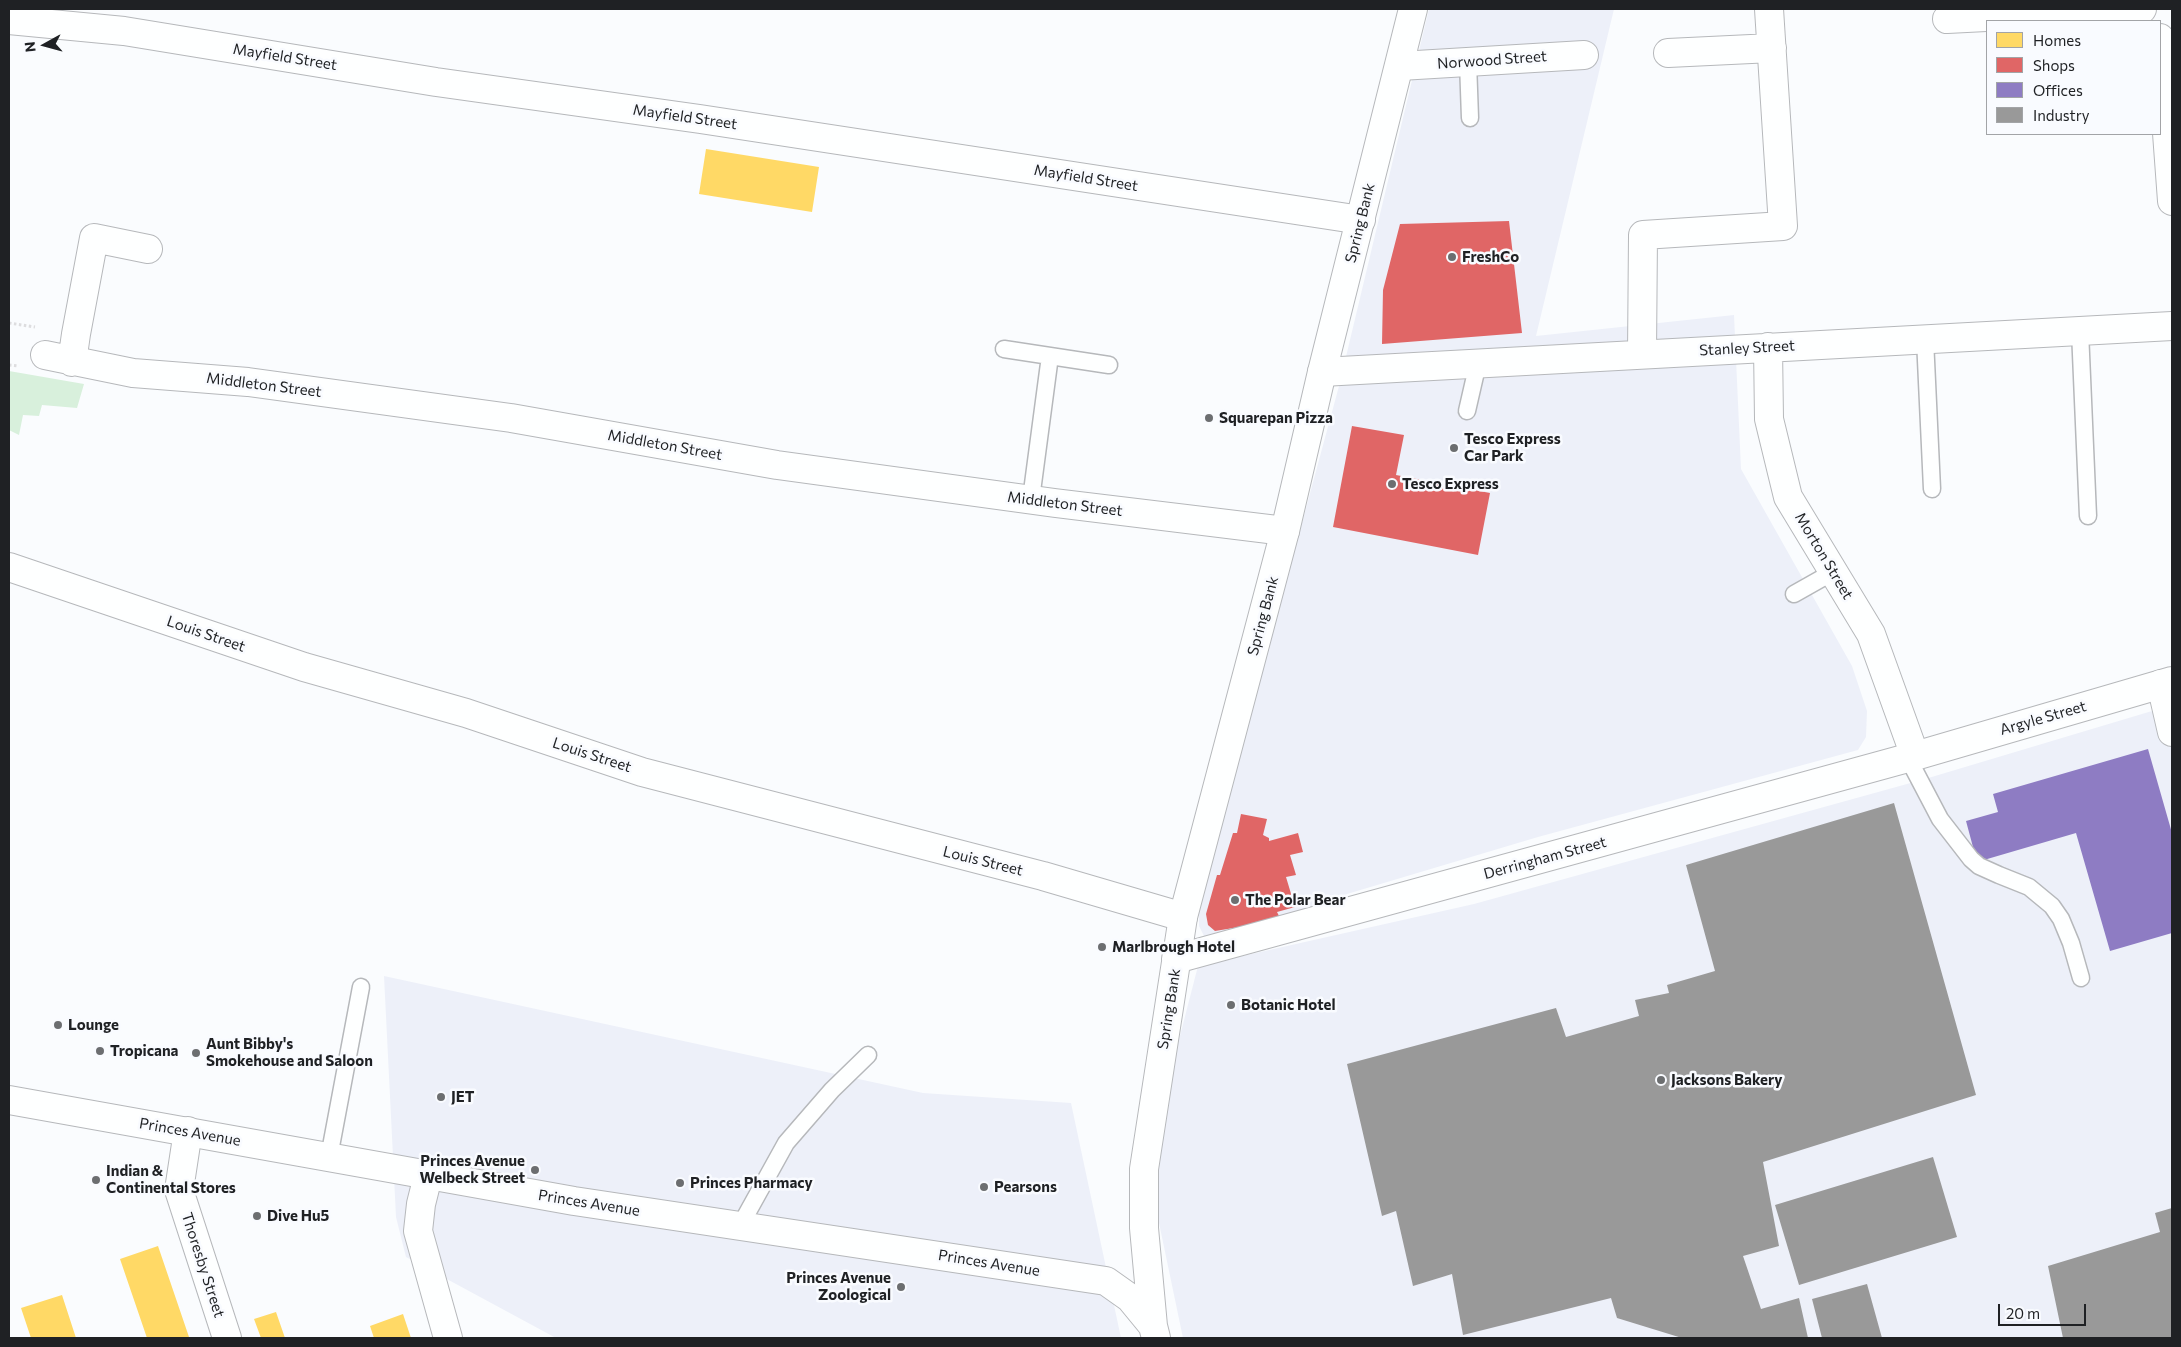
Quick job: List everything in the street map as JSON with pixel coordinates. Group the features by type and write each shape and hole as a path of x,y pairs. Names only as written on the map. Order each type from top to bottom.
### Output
{"street":[{"name":"Spring Bank","path":"1155,1332 1144,1228 1144,1169 1183,917 1285,531 1322,372 1413,9"},
{"path":"1642,354 1643,235 1783,226 1769,9"},
{"path":"1947,19 2142,9"},
{"name":"Mayfield Street","path":"9,20 124,31 436,82 700,118 1361,220"},
{"path":"1668,53 1772,48"},
{"path":"2161,52 2172,200"},
{"name":"Norwood Street","path":"1400,66 1584,55"},
{"path":"72,362 94,238 148,249"},
{"name":"Stanley Street","path":"1322,372 2172,326"},
{"name":"Morton Street","path":"1768,347 1769,419 1788,497 1871,634 1911,757"},
{"name":"Middleton Street","path":"45,355 133,373 248,382 510,418 777,465 1031,500 1285,531"},
{"name":"Louis Street","path":"9,567 304,667 466,713 642,772 1043,876 1183,917"},
{"path":"2167,682 2172,732"},
{"name":"Argyle Street","path":"1911,757 2167,682"},
{"name":"Derringham Street","path":"1176,959 1911,757"},
{"name":"Princes Avenue","path":"9,1100 574,1201 1106,1281 1130,1298 1155,1332"},
{"name":"Thoresby Street","path":"188,1132 179,1190 227,1338"},
{"path":"428,1176 421,1204 418,1231 448,1338"},
{"name":"Spring Bank","path":"1106,1281 1127,1271 1134,1260 1144,1228"}],"lane":[{"path":"1468,62 1470,118"},
{"path":"2080,331 2088,516"},
{"path":"1925,339 1932,488"},
{"path":"1004,350 1109,365"},
{"path":"1031,500 1050,356"},
{"path":"1467,411 1478,363"},
{"path":"1794,594 1833,572"},
{"path":"1911,757 1940,819 1971,859 1979,866 1999,876 2029,887 2052,906 2061,919 2071,943 2081,978"},
{"path":"329,1157 361,987"},
{"path":"740,1226 786,1143 832,1090 868,1055"}],"path":[{"path":"9,323 41,328"}],"shaded area":[{"path":"1429,9 1614,9 1536,336 1734,315 1741,469 1852,666 1867,711 1866,737 1858,750 1538,837 1347,894 1324,909 1206,940 1199,926 1199,911 1339,386"},
{"path":"2172,705 2172,1338 1183,1338 1154,1199 1158,1121 1198,966 1474,904 1925,779"},
{"path":"384,976 923,1093 1071,1103 1121,1338 556,1338 406,1257 396,1217"}],"green space":[{"path":"9,371 84,384 77,408 42,405 39,416 23,415 19,435 9,430"}],"building: Homes":[{"path":"706,149 819,167 812,212 699,194"},
{"path":"158,1246 189,1337 147,1338 120,1259"},
{"path":"62,1295 76,1338 31,1338 21,1308"},
{"path":"276,1312 285,1338 261,1338 254,1319"},
{"path":"403,1314 411,1338 374,1338 370,1326"}],"building: Shops":[{"name":"FreshCo","path":"1509,221 1522,333 1382,344 1383,290 1400,224"},
{"name":"Tesco Express","path":"1352,426 1404,435 1396,475 1490,493 1478,555 1333,527"},
{"path":"1241,814 1267,819 1263,835 1269,838 1269,841 1298,833 1303,852 1290,855 1296,875 1286,877 1295,907 1277,912 1279,916 1258,924 1215,931 1208,925 1206,914 1217,875 1220,875 1233,833 1237,833"}],"building: Offices":[{"path":"2148,749 2172,833 2172,933 2110,951 2076,833 1977,862 1966,821 1998,812 1993,794"}],"building: Industry":[{"name":"Jacksons Bakery","path":"1894,803 1976,1095 1763,1162 1779,1246 1743,1256 1761,1309 1799,1298 1808,1338 1682,1338 1617,1318 1611,1298 1463,1335 1452,1274 1413,1286 1396,1211 1382,1216 1347,1064 1556,1008 1566,1037 1639,1016 1635,1000 1669,993 1667,985 1715,971 1686,865"},
{"path":"1933,1157 1957,1237 1799,1285 1775,1205"},
{"path":"2172,1208 2172,1337 2063,1338 2048,1266 2160,1232 2155,1213"},
{"path":"1867,1284 1882,1338 1822,1338 1812,1299"}],"place":[{"name":"FreshCo","path":"1452,257"},
{"name":"Squarepan Pizza","path":"1209,418"},
{"name":"Tesco Express Car Park","path":"1454,448"},
{"name":"Tesco Express","path":"1392,484"},
{"name":"The Polar Bear","path":"1235,900"},
{"name":"Marlbrough Hotel","path":"1102,947"},
{"name":"Botanic Hotel","path":"1231,1005"},
{"name":"Lounge","path":"58,1025"},
{"name":"Tropicana","path":"100,1051"},
{"name":"Aunt Bibby's Smokehouse and Saloon","path":"196,1053"},
{"name":"Jacksons Bakery","path":"1661,1080"},
{"name":"JET","path":"441,1097"},
{"name":"Princes Avenue Welbeck Street","path":"535,1170"},
{"name":"Indian & Continental Stores","path":"96,1180"},
{"name":"Princes Pharmacy","path":"680,1183"},
{"name":"Pearsons","path":"984,1187"},
{"name":"Dive Hu5","path":"257,1216"},
{"name":"Princes Avenue Zoological","path":"901,1287"}]}
